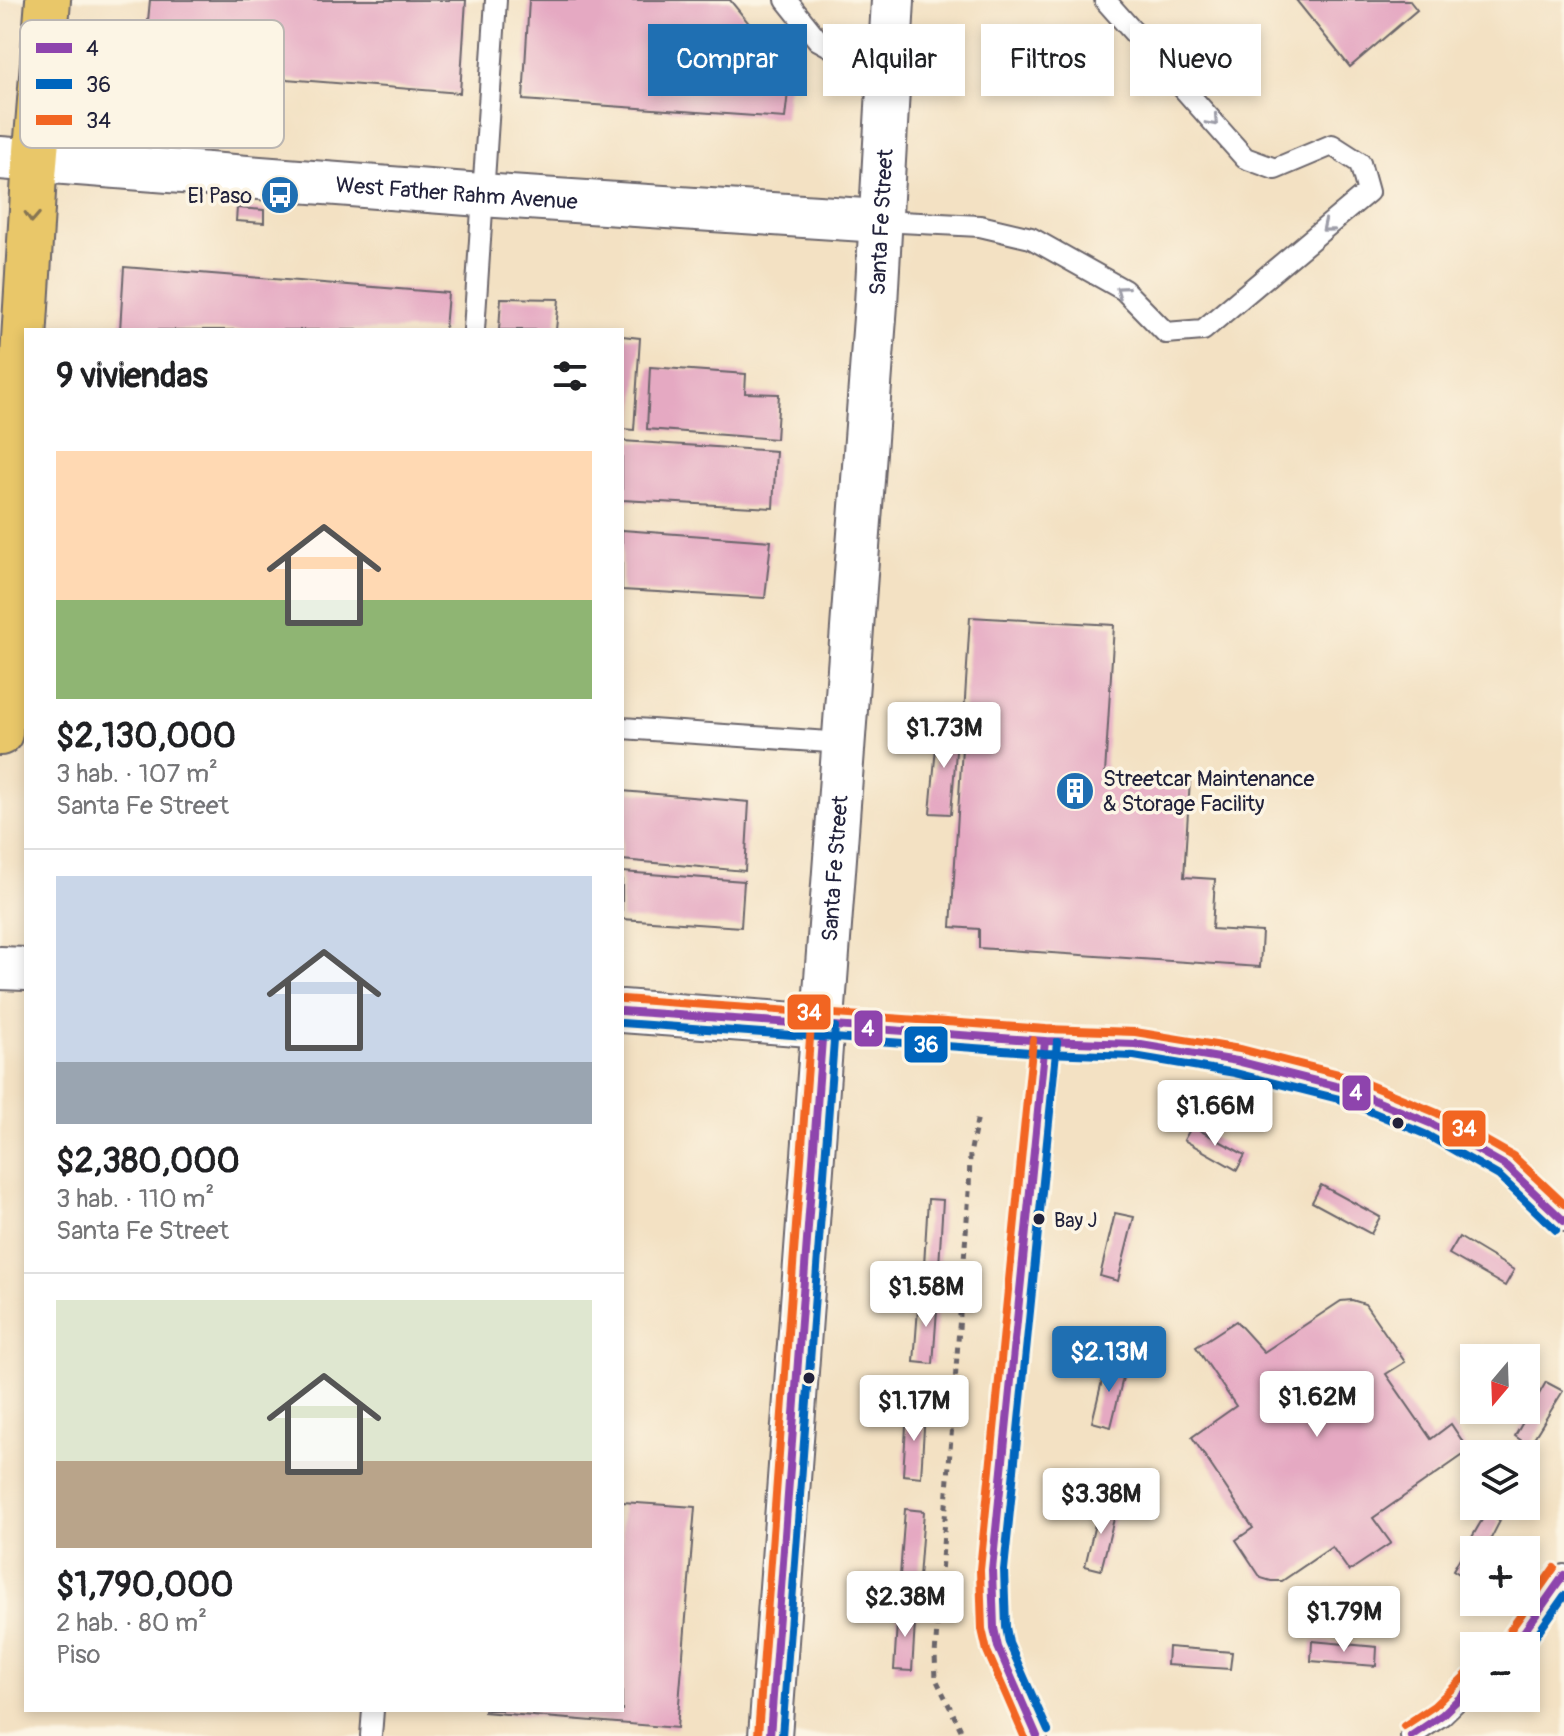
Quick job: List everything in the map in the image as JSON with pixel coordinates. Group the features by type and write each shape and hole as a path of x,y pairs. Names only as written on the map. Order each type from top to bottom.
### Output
{"main road":[{"path":"44,20 48,0"},
{"path":"0,733 18,160"}],"street":[{"name":"Santa Fe Street","path":"891,24 893,0"},
{"name":"Santa Fe Street","path":"770,1736 844,743 887,96"},
{"name":"West Father Rahm Avenue","path":"18,160 880,221"},
{"path":"0,968 24,969"},
{"path":"624,1011 823,1026"}],"lane":[{"path":"474,328 496,0"},
{"path":"786,0 823,43"},
{"path":"880,221 980,226 1031,238 1124,290 1166,333 1203,330 1368,192 1360,163 1332,145 1275,169 1245,158 1105,0"},
{"path":"624,728 844,743"},
{"path":"823,1026 1135,1044 1237,1061 1347,1089 1432,1124 1506,1166 1564,1221"},
{"path":"1037,1736 998,1647 994,1628 992,1570 1045,1041"},
{"path":"1524,1632 1564,1575"},
{"path":"1411,1736 1442,1715 1460,1698"},
{"path":"371,1736 373,1712"}],"path":[{"path":"961,1730 936,1679 935,1655 970,1154 978,1116"},
{"path":"900,1383 956,1387"}],"building":[{"path":"150,0 466,0 460,93 284,79 284,20 148,20"},
{"path":"529,0 730,0 749,24 648,24 648,96 788,96 785,118 523,100"},
{"path":"1296,0 1409,0 1417,10 1350,67"},
{"path":"237,208 264,210 264,223 236,221"},
{"path":"124,267 448,293 445,328 120,328"},
{"path":"501,298 559,299 556,328 499,328"},
{"path":"624,336 640,338 634,430 624,429"},
{"path":"650,367 746,374 745,393 779,394 776,439 647,429"},
{"path":"624,441 776,451 773,508 624,500"},
{"path":"624,530 771,541 765,598 624,590"},
{"name":"Streetcar Maintenance & Storage Facility","path":"970,617 1114,625 1105,774 1190,779 1184,877 1215,879 1212,929 1262,932 1260,967 979,948 979,929 951,927"},
{"path":"938,725 958,726 951,814 930,813"},
{"path":"624,791 749,802 745,871 624,860"},
{"path":"624,872 744,881 741,927 624,919"},
{"path":"1192,1126 1245,1155 1237,1170 1184,1140"},
{"path":"1321,1185 1380,1217 1371,1234 1312,1202"},
{"path":"928,1199 943,1200 939,1266 924,1265"},
{"path":"1115,1213 1134,1217 1118,1281 1100,1276"},
{"path":"1459,1237 1514,1270 1505,1286 1449,1254"},
{"path":"919,1295 938,1296 933,1364 914,1362"},
{"path":"1341,1301 1365,1304 1405,1362 1386,1374 1431,1439 1451,1424 1462,1440 1460,1457 1373,1518 1391,1543 1349,1571 1332,1547 1282,1581 1271,1581 1261,1578 1236,1540 1253,1528 1192,1437 1236,1406 1196,1347 1236,1321 1264,1352"},
{"path":"1107,1360 1126,1365 1111,1427 1092,1422"},
{"path":"1546,1382 1563,1391 1533,1440 1521,1440 1515,1436 1522,1424 1540,1424 1540,1392"},
{"path":"907,1410 925,1411 921,1477 903,1475"},
{"path":"624,1502 695,1507 677,1728 484,1712 624,1712"},
{"path":"1100,1503 1117,1507 1101,1570 1085,1566"},
{"path":"905,1509 924,1511 919,1578 900,1576"},
{"path":"1482,1520 1500,1521 1492,1536 1473,1536"},
{"path":"1460,1558 1460,1574 1453,1570"},
{"path":"898,1607 916,1607 912,1671 894,1670"},
{"path":"1312,1641 1377,1647 1376,1666 1311,1661"},
{"path":"1168,1647 1232,1652 1230,1669 1167,1665"}],"transit line":[{"name":"34","path":"624,999 1046,1029 1135,1032 1240,1049 1350,1077 1437,1113 1513,1156 1564,1204"},
{"name":"4","path":"624,1011 1045,1041 1135,1044 1237,1061 1347,1089 1432,1124 1506,1166 1564,1221"},
{"name":"36","path":"624,1023 1044,1053 1134,1056 1235,1073 1343,1100 1427,1135 1499,1176 1556,1230"},
{"name":"34","path":"758,1735 811,1025"},
{"name":"4","path":"770,1736 823,1026"},
{"name":"36","path":"782,1736 835,1027"},
{"name":"34","path":"1024,1736 987,1651 982,1629 980,1570 1033,1040"},
{"name":"4","path":"1037,1736 998,1647 994,1628 992,1570 1045,1041"},
{"name":"36","path":"1048,1731 1009,1643 1004,1570 1057,1042"},
{"name":"34","path":"1509,1632 1554,1568"},
{"name":"4","path":"1524,1632 1564,1575"},
{"name":"36","path":"1539,1632 1564,1596"},
{"name":"34","path":"1404,1726 1434,1706 1460,1681"},
{"name":"4","path":"1411,1736 1442,1715 1460,1698"}],"place":[{"name":"El Paso","path":"280,195"},
{"name":"Streetcar Maintenance & Storage Facility","path":"1075,791"},
{"name":"Bay J","path":"1039,1219"}]}
